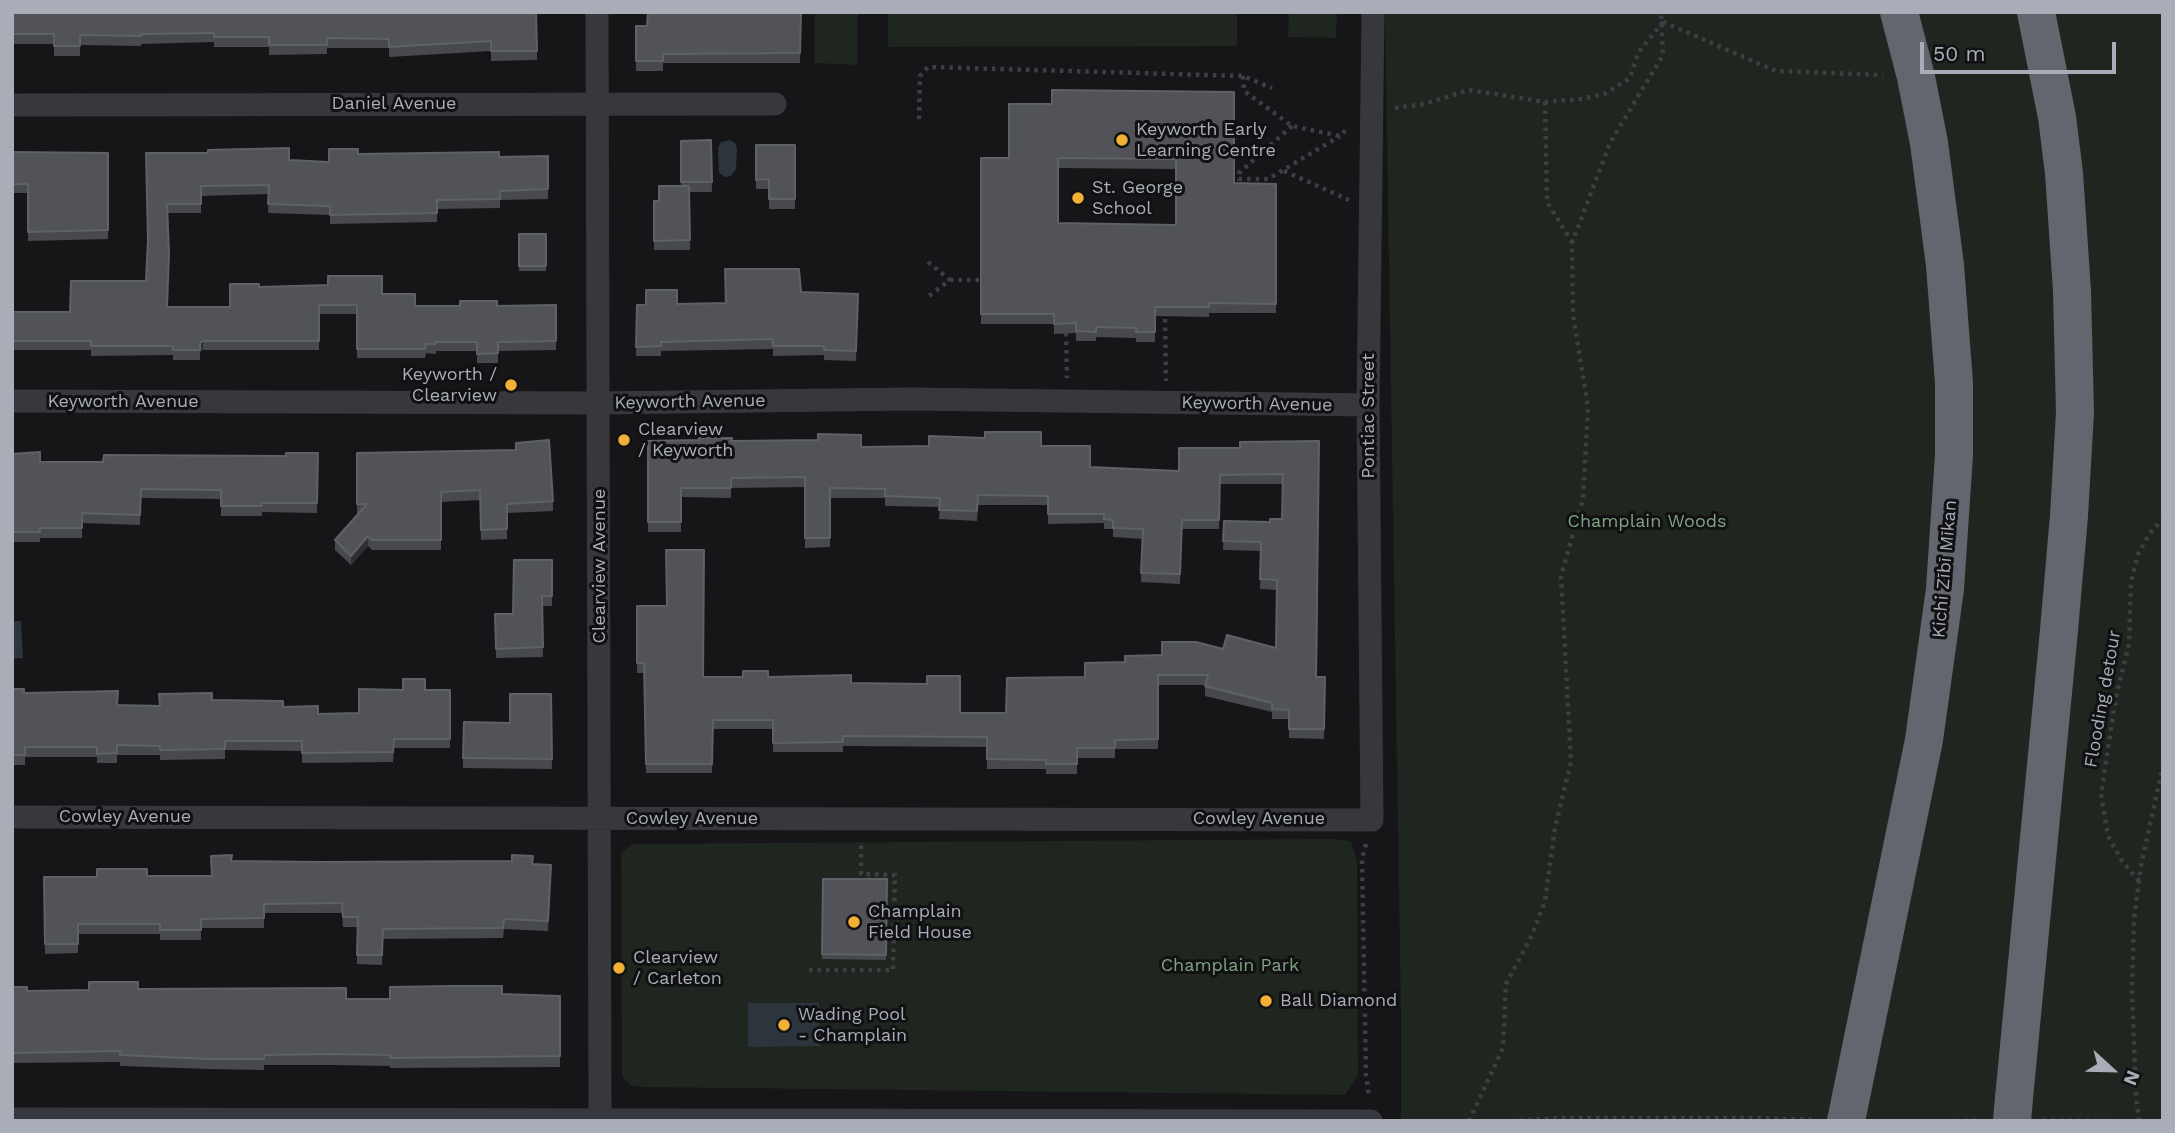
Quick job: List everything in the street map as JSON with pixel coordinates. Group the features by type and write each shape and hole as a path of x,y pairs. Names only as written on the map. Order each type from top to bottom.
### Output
{"highway":[{"name":"Kichi Zībī Mīkan","path":"1848,1109 1924,740 1936,667 1950,528 1954,454 1952,331 1945,265 1929,143 1899,12"},
{"path":"2013,1109 2062,605 2075,412 2072,291 2064,173 2036,12"}],"street":[{"name":"Clearview Avenue","path":"597,12 600,1120"},
{"name":"Pontiac Street","path":"1372,820 1368,405 1373,12"},
{"name":"Daniel Avenue","path":"12,105 775,104"},
{"name":"Keyworth Avenue","path":"12,401 599,403 911,399 1368,405"},
{"name":"Cowley Avenue","path":"12,817 1372,820"},
{"path":"12,1119 1371,1120"}],"path":[{"path":"1469,1121 1503,1048 1506,984 1532,935 1545,901 1555,828 1571,762 1561,576 1583,499 1588,407 1573,315 1572,243 1610,143 1663,55 1661,12"},
{"path":"1372,112 1424,104 1469,90 1545,102 1604,94 1630,78 1638,53 1663,22"},
{"path":"1663,22 1776,71 1916,77"},
{"path":"919,118 920,76 928,66 1243,76 1272,88"},
{"path":"1243,76 1244,91 1292,126 1340,136"},
{"path":"1545,102 1547,202 1572,243"},
{"path":"1292,126 1239,173 1239,179 1268,179 1340,136 1351,125"},
{"path":"1283,170 1345,200 1371,201"},
{"path":"928,262 950,280"},
{"path":"929,296 950,280 986,279"},
{"path":"1165,319 1167,403"},
{"path":"1066,333 1067,380"},
{"name":"Flooding detour","path":"2139,881 2122,861 2108,836 2101,794 2116,697 2129,644 2132,582 2138,554 2150,533 2163,519"},
{"path":"2139,1121 2132,989 2134,919 2139,881 2163,765"},
{"path":"809,970 893,970 895,874 861,874 860,819"},
{"path":"1371,1120 1366,1075 1363,859 1372,820"},
{"path":"1511,1121 1818,1120"}],"green space":[{"path":"815,12 858,12 857,65 814,63"},
{"path":"888,12 1237,12 1237,46 888,47"},
{"path":"1289,12 1337,12 1336,38 1288,37"},
{"name":"Champlain Woods","path":"1385,12 2163,12 2163,1121 1401,1121"},
{"name":"Champlain Park","path":"1351,841 1357,862 1358,1075 1345,1095 642,1087 630,1085 622,1076 621,853 632,844"}],"shaded area":[{"path":"730,140 735,143 737,149 736,169 731,176 725,177 719,173 718,148 721,142"},
{"path":"12,621 21,621 23,658 12,659"},
{"name":"Wading Pool - Champlain","path":"748,1003 819,1003 820,1046 748,1047"}],"building":[{"path":"12,12 536,12 537,51 491,51 491,41 389,47 389,39 327,38 327,45 269,45 269,37 214,37 214,33 80,35 80,46 54,46 54,34 12,34"},
{"path":"648,12 801,12 800,53 663,54 663,61 636,61 636,26 647,26"},
{"path":"1052,90 1234,92 1234,183 1276,184 1276,304 1209,303 1209,307 1155,307 1155,332 1136,332 1136,328 1096,327 1096,332 1076,331 1076,323 1054,324 1054,314 981,314 981,158 1009,158 1009,104 1052,104","holes":["1058,158 1176,159 1176,225 1058,223"]},
{"path":"711,140 712,182 681,182 681,141"},
{"path":"756,145 795,145 795,199 769,199 769,179 756,180"},
{"path":"289,148 289,160 329,162 329,149 358,149 358,154 499,152 499,157 548,156 548,189 500,191 500,199 437,200 437,213 330,215 330,206 268,204 269,185 201,186 201,204 167,204 167,307 230,307 230,284 259,284 259,287 328,285 328,276 382,276 382,294 415,294 415,306 460,306 460,301 497,301 497,306 556,305 556,341 498,342 498,353 477,354 477,342 436,342 426,344 425,349 357,349 357,305 319,305 319,341 203,341 200,343 200,350 173,350 173,346 91,346 91,341 12,341 12,312 70,312 71,281 146,281 146,153 208,153 208,150"},
{"path":"12,152 108,153 108,230 28,232 28,184 12,184"},
{"path":"659,186 689,186 690,240 654,241 654,201 659,201"},
{"path":"519,234 546,234 546,266 519,266"},
{"path":"725,269 799,269 801,292 858,294 856,351 824,350 824,346 773,346 773,339 661,342 661,346 636,347 637,305 646,305 646,290 677,290 677,304 726,303"},
{"path":"985,432 1041,432 1041,446 1090,446 1090,467 1179,471 1179,448 1240,448 1240,442 1319,441 1316,677 1325,677 1324,729 1289,729 1289,710 1272,709 1272,703 1205,686 1208,675 1158,675 1158,739 1115,740 1115,748 1077,748 1077,764 1046,764 1046,760 987,759 987,737 843,736 843,742 773,743 773,720 713,720 712,764 646,764 644,663 637,663 637,606 667,606 666,550 704,550 703,677 743,677 743,671 768,671 768,677 851,675 851,683 927,684 927,676 960,676 960,713 1006,713 1007,678 1085,677 1085,663 1125,662 1125,656 1162,655 1162,642 1196,642 1223,649 1227,635 1276,648 1277,580 1260,579 1261,542 1223,541 1224,521 1270,522 1270,519 1282,519 1283,474 1220,475 1219,520 1182,520 1180,574 1141,573 1143,529 1113,528 1113,520 1104,519 1104,514 1048,514 1048,496 978,495 977,511 939,510 940,498 885,496 885,489 830,488 830,538 805,538 805,477 731,478 731,488 681,488 681,522 648,522 648,441 699,438 732,438 732,441 818,440 818,434 861,435 861,447 929,446 929,436 985,438"},
{"path":"549,440 553,501 507,504 507,529 481,530 480,490 441,492 441,540 372,540 368,536 351,556 335,540 367,504 357,504 357,453 516,450 516,443"},
{"path":"40,452 40,462 103,462 104,455 286,456 286,453 318,453 317,503 221,506 221,490 141,489 140,515 82,513 82,528 40,528 40,532 12,532 12,454"},
{"path":"514,560 552,560 552,596 542,596 543,647 496,649 495,614 513,614"},
{"path":"403,679 425,679 425,690 450,690 450,739 394,739 393,752 302,753 302,741 225,741 225,749 160,750 160,746 117,745 117,753 97,754 97,747 25,747 25,755 12,755 12,689 24,689 24,693 118,691 117,705 160,706 159,694 212,693 212,700 283,701 283,707 318,706 318,714 359,713 359,689 403,690"},
{"path":"510,694 551,694 552,759 463,758 464,722 510,723"},
{"path":"232,855 231,861 322,862 512,861 512,855 533,856 532,864 551,865 548,921 504,919 503,928 383,929 382,955 357,955 358,917 343,917 342,903 264,904 264,918 201,919 201,930 160,930 160,924 78,924 78,944 45,944 44,877 97,877 97,869 147,869 147,876 212,876 211,856"},
{"name":"Champlain Field House","path":"823,879 887,879 886,955 822,954"},
{"path":"89,982 138,982 138,989 346,988 346,999 390,999 390,987 502,986 502,994 560,996 560,1056 390,1058 390,1055 333,1054 264,1055 264,1059 209,1059 120,1055 120,1051 12,1053 12,987 27,987 27,991 89,990"}],"place":[{"name":"Keyworth Early Learning Centre","path":"1122,140"},
{"name":"St. George School","path":"1078,198"},
{"name":"Keyworth / Clearview","path":"511,385"},
{"name":"Clearview / Keyworth","path":"624,440"},
{"name":"Champlain Field House","path":"854,922"},
{"name":"Clearview / Carleton","path":"619,968"},
{"name":"Ball Diamond","path":"1266,1001"},
{"name":"Wading Pool - Champlain","path":"784,1025"}]}
